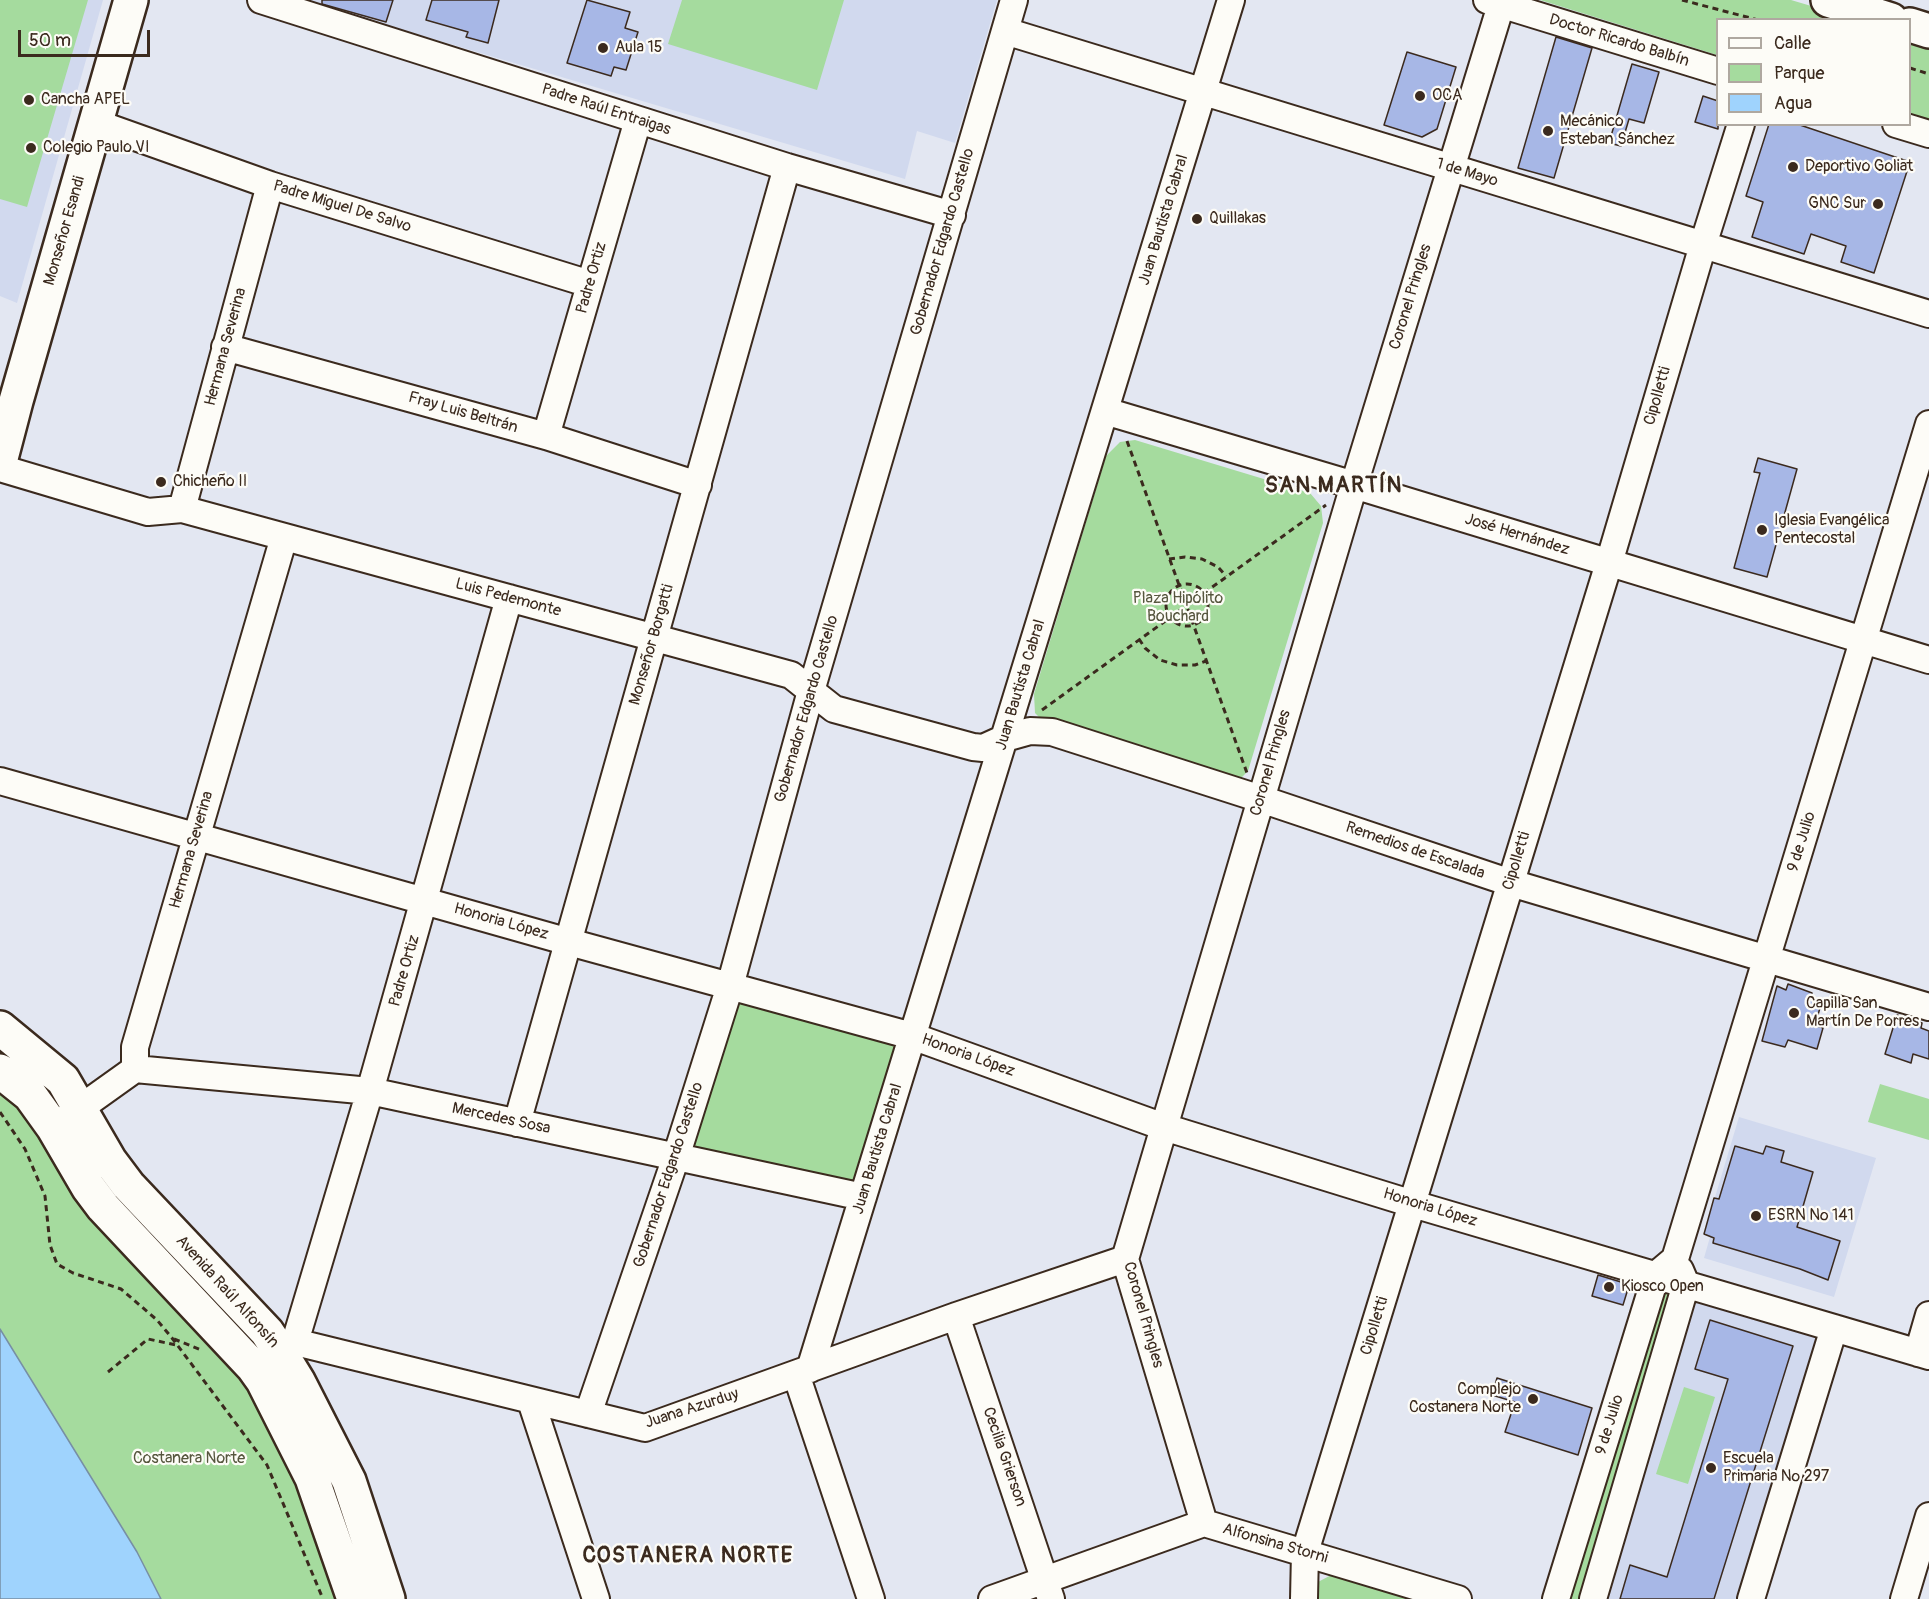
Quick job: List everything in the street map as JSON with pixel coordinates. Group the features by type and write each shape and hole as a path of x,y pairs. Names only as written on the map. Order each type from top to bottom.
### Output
{"main road":[{"name":"Monseñor Esandi","path":"0,462 8,399 96,123 132,0"},
{"path":"1828,0 1885,18"},
{"path":"1911,25 1929,31"},
{"name":"Avenida Raúl Alfonsín","path":"0,1028 63,1080 66,1118 88,1187 103,1207 276,1353 298,1381 349,1481 388,1599"},
{"name":"Avenida Raúl Alfonsín","path":"0,1071 30,1095 66,1118"},
{"name":"Avenida Raúl Alfonsín","path":"276,1353 263,1381 312,1478 354,1599"}],"street":[{"name":"Padre Raúl Entraigas","path":"261,0 787,167 952,215"},
{"name":"Gobernador Edgardo Castello","path":"588,1414 730,986 811,691 1014,0"},
{"name":"Juan Bautista Cabral","path":"803,1372 863,1197 1005,738 1111,413 1231,0"},
{"name":"Doctor Ricardo Balbín","path":"1494,2 1716,70"},
{"name":"Coronel Pringles","path":"1204,1523 1125,1259 1258,798 1451,168 1494,2"},
{"name":"1 de Mayo","path":"1005,31 1929,314"},
{"name":"Padre Ortiz","path":"546,436 638,120"},
{"name":"Padre Miguel De Salvo","path":"96,123 270,185 590,284"},
{"name":"Cipolletti","path":"1304,1599 1305,1552 1610,563 1740,126"},
{"path":"1903,126 1929,134"},
{"name":"Monseñor Borgatti","path":"517,1123 787,167"},
{"name":"Hermana Severina","path":"182,509 270,185"},
{"name":"Fray Luis Beltrán","path":"225,347 546,436 698,485"},
{"name":"José Hernández","path":"1111,413 1929,660"},
{"name":"9 de Julio","path":"1556,1599 1767,958 1929,424"},
{"name":"Luis Pedemonte","path":"0,468 148,512 182,509 791,675 834,709 973,747 983,748 1005,738"},
{"name":"Hermana Severina","path":"135,1069 135,1047 284,537"},
{"name":"Padre Ortiz","path":"276,1353 370,1092 509,598"},
{"name":"Remedios de Escalada","path":"1005,738 1030,731 1052,732 1511,883 1929,1007"},
{"name":"Honoria López","path":"0,781 569,942 912,1036 1164,1127 1413,1203 1665,1267 1686,1284 1923,1354"},
{"path":"66,1118 135,1069"},
{"name":"Mercedes Sosa","path":"135,1069 370,1092 863,1197"},
{"name":"Juana Azurduy","path":"276,1353 531,1401 645,1428 956,1316 1125,1259"},
{"name":"9 de Julio","path":"1593,1599 1686,1284"},
{"path":"1923,1354 1929,1315"},
{"name":"Cecilia Grierson","path":"956,1316 1048,1590"},
{"path":"1751,1599 1834,1328"},
{"path":"803,1372 871,1599"},
{"path":"531,1401 596,1599"},
{"path":"1904,1599 1929,1516"},
{"name":"Alfonsina Storni","path":"992,1599 1048,1590 1204,1523 1458,1599"}],"path":[{"path":"1682,0 1750,18"},
{"path":"1911,68 1929,74"},
{"path":"1111,413 1258,798"},
{"path":"1035,715 1354,485"},
{"path":"1169,560 1185,557 1202,559 1218,567 1226,576"},
{"path":"1190,583 1204,592 1208,608 1202,620 1193,625 1183,626 1170,617 1166,605 1167,598 1170,591 1178,585 1190,583"},
{"path":"1139,639 1145,648 1160,660 1177,665 1195,665 1206,661"},
{"path":"0,1112 25,1149 45,1196 50,1245 57,1264 73,1273 121,1289 157,1320 177,1345 267,1465 323,1599"},
{"path":"108,1372 148,1339 177,1345"}],"shaded area":[{"name":"Cancha APEL","path":"0,0 103,0 17,303 0,296"},
{"path":"302,0 997,0 955,143 917,131 905,179"},
{"name":"ESRN Nº 141","path":"1739,1117 1876,1158 1834,1297 1704,1258 1710,1237 1704,1234"},
{"name":"Escuela Primaria Nº 297","path":"1694,1299 1817,1337 1738,1599 1604,1599"}],"green space":[{"name":"Cancha APEL","path":"0,0 88,0 27,207 0,199"},
{"path":"682,0 844,0 817,90 668,44"},
{"path":"1540,0 1791,0 1852,18 1716,18 1716,55"},
{"path":"1911,36 1929,42 1929,120 1911,114"},
{"name":"Plaza Hipólito Bouchard","path":"1135,440 1310,493 1321,506 1323,523 1248,771 1239,780 1050,728 1035,713 1034,694 1106,456 1120,442"},
{"path":"739,1001 898,1047 857,1185 691,1149"},
{"name":"Costanera Norte","path":"0,1084 230,1358 271,1413 344,1599 161,1599 137,1552 0,1329"},
{"path":"1880,1084 1929,1099 1929,1140 1868,1122"},
{"path":"1667,1291 1672,1298 1586,1599 1562,1599 1658,1293"},
{"path":"1684,1387 1715,1397 1688,1484 1656,1474"},
{"path":"1335,1573 1424,1599 1318,1599 1318,1582"}],"water":[{"path":"0,1329 137,1552 161,1599 0,1599"}],"building":[{"path":"322,0 393,0 386,22 322,4"},
{"path":"432,0 499,0 488,43 466,37 468,32 426,20"},
{"name":"Aula 15","path":"587,0 630,12 625,28 638,32 626,70 614,67 611,76 567,63"},
{"name":"Mecánico Esteban Sánchez","path":"1556,37 1592,48 1554,178 1518,168"},
{"name":"OCA","path":"1407,52 1456,67 1437,129 1422,137 1384,125"},
{"path":"1632,64 1659,72 1644,123 1629,119 1621,146 1609,143"},
{"path":"1703,96 1716,100 1718,129 1695,122"},
{"path":"1768,126 1803,126 1910,162 1874,273 1841,262 1846,246 1811,234 1804,254 1752,237 1763,202 1746,196"},
{"name":"Iglesia Evangélica Pentecostal","path":"1758,458 1797,469 1767,577 1734,568 1760,473 1754,472"},
{"name":"Capilla San Martín De Porres","path":"1788,984 1812,993 1811,997 1822,1001 1815,1025 1823,1028 1817,1049 1788,1040 1785,1047 1762,1041 1777,986 1786,990"},
{"path":"1897,1015 1922,1023 1921,1028 1929,1031 1929,1059 1913,1054 1911,1063 1885,1054"},
{"name":"ESRN Nº 141","path":"1735,1146 1763,1154 1766,1146 1784,1151 1781,1162 1813,1172 1797,1227 1840,1241 1828,1280 1800,1269 1713,1243 1714,1238 1704,1234 1714,1198 1719,1199"},
{"name":"Kiosco Open","path":"1598,1275 1621,1282 1627,1292 1623,1305 1592,1296"},
{"name":"Escuela Primaria Nº 297","path":"1710,1320 1793,1346 1714,1599 1620,1599 1630,1565 1667,1577 1728,1379 1695,1369"},
{"path":"1497,1378 1592,1408 1578,1455 1505,1432 1515,1402 1492,1395"}],"place":[{"name":"Aula 15","path":"603,48"},
{"name":"OCA","path":"1420,96"},
{"name":"Cancha APEL","path":"29,100"},
{"name":"Mecánico Esteban Sánchez","path":"1548,131"},
{"name":"Colegio Paulo VI","path":"31,148"},
{"name":"Deportivo Goliat","path":"1793,167"},
{"name":"GNC Sur","path":"1878,204"},
{"name":"Quillakas","path":"1197,219"},
{"name":"Chicheño II","path":"161,482"},
{"name":"Iglesia Evangélica Pentecostal","path":"1762,530"},
{"name":"Capilla San Martín De Porres","path":"1794,1013"},
{"name":"ESRN Nº 141","path":"1756,1216"},
{"name":"Kiosco Open","path":"1609,1287"},
{"name":"Complejo Costanera Norte","path":"1533,1399"},
{"name":"Escuela Primaria Nº 297","path":"1711,1468"}],"district":[{"name":"SAN MARTÍN","path":"1334,486"},
{"name":"COSTANERA NORTE","path":"688,1556"}]}
